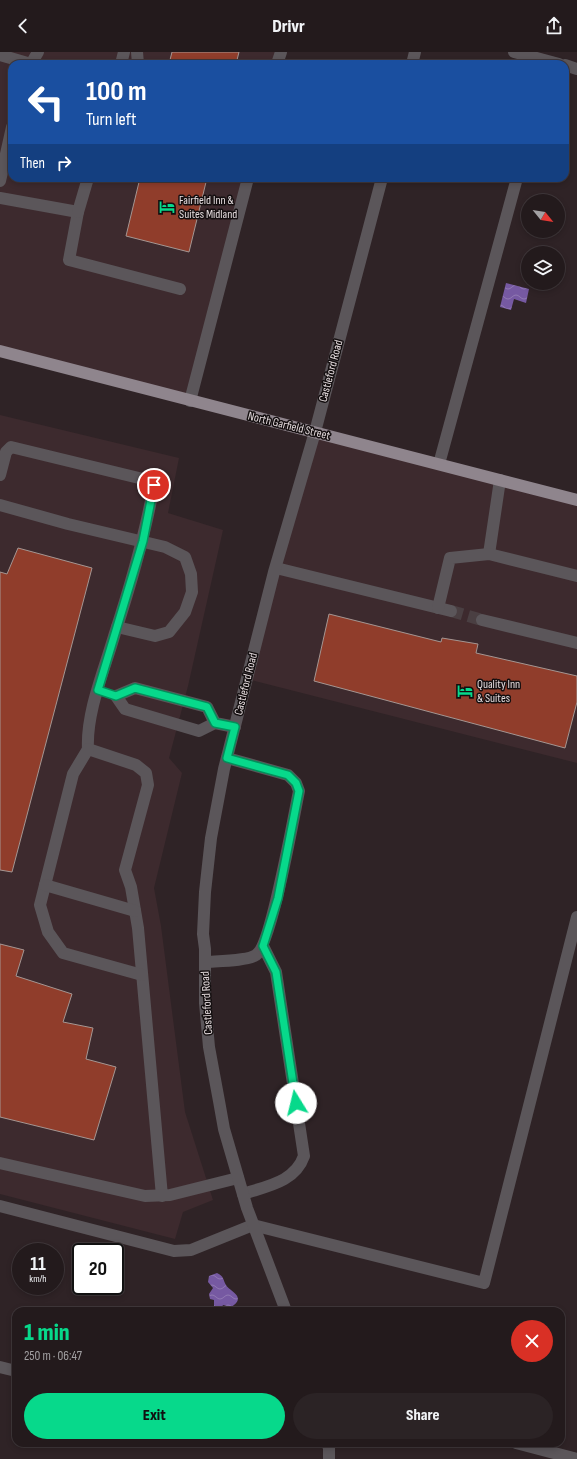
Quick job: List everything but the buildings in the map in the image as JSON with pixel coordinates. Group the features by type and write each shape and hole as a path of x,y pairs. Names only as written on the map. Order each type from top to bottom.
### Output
{"main road":[{"name":"North Garfield Street","path":"0,351 577,500"}],"street":[{"path":"514,52 552,60"},
{"path":"0,55 17,60"},
{"path":"0,181 8,145"},
{"path":"87,182 78,212 69,260 180,289"},
{"path":"190,401 247,182"},
{"name":"Castleford Road","path":"284,1307 253,1225 224,1129 209,1046 205,1003 203,934 206,879 218,796 227,758 276,568 315,432 381,182"},
{"path":"439,464 516,182"},
{"path":"0,198 78,212"},
{"path":"0,475 6,452 11,447 143,479 154,485 143,541 98,690 87,734 88,749 73,774 40,905 48,932 63,954 142,975"},
{"path":"489,554 500,480"},
{"path":"0,505 68,524 165,547 185,557 191,574 192,592 185,612 169,632 155,636 117,627"},
{"path":"438,608 450,558 489,554 577,576"},
{"path":"276,568 452,611"},
{"path":"482,620 577,643"},
{"path":"116,696 135,688 207,707 215,723"},
{"path":"98,690 116,696 125,709 199,731 215,723 235,727"},
{"path":"88,749 136,765 146,773 148,785 125,870 131,888 138,928 162,1196"},
{"path":"205,962 249,958 257,955 263,946 278,898 299,791 296,783 288,775 227,758"},
{"path":"45,885 135,911"},
{"path":"0,1206 174,1251 191,1250 253,1225 484,1283 577,917"},
{"path":"243,1194 284,1180 301,1165 304,1156 276,972 263,946"},
{"path":"0,1163 145,1196 170,1195 238,1178"},
{"path":"0,1367 12,1370"},
{"path":"329,1447 329,1459"},
{"path":"531,1447 577,1459"}],"shaded area":[{"path":"0,52 279,52 277,60 8,60 8,182 245,182 188,400 0,352"},
{"path":"0,415 179,458 168,513 223,530 188,686 169,758 182,773 154,888 161,926 185,1112 213,1200 183,1212 175,1239 0,1194"},
{"path":"310,432 577,501 577,763 247,679"}],"water":[{"path":"506,283 521,287 521,290 529,290 526,303 514,299 511,310 500,307"},
{"path":"217,1273 222,1277 226,1285 238,1297 236,1303 231,1307 223,1305 222,1307 214,1307 214,1300 210,1299 209,1294 213,1288 208,1282 209,1276"}],"tunnel":[{"path":"451,611 482,620"}],"place":[{"name":"Fairfield Inn & Suites Midland","path":"167,207"},
{"name":"Quality Inn & Suites","path":"465,691"}],"route":[{"path":"154,485 143,541 98,690 116,696 135,688 207,707 215,723 235,727 227,758 288,775 296,783 299,791 278,898 263,946 276,972 296,1103"}]}
